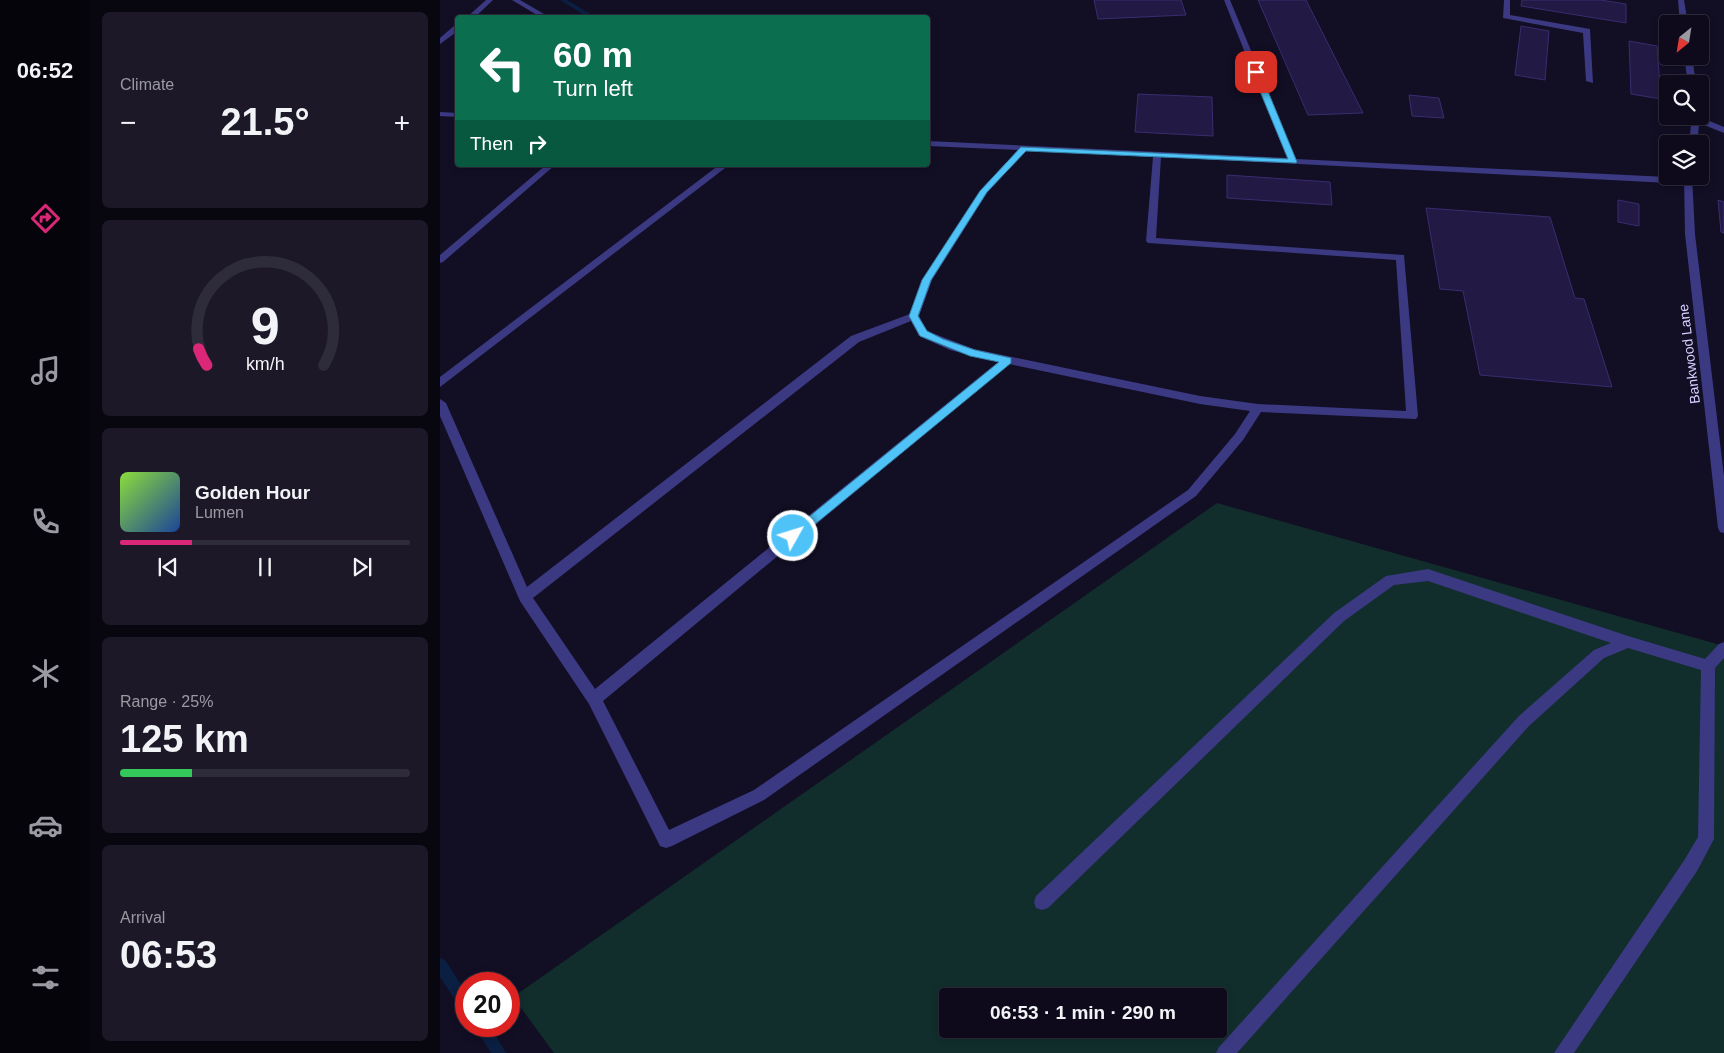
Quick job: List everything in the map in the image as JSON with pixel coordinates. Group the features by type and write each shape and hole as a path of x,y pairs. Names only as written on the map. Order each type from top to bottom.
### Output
{"street":[{"path":"472,15 490,0"},
{"path":"515,0 542,15"},
{"path":"1227,0 1293,162"},
{"path":"1507,0 1506,16 1588,31 1590,81"},
{"path":"1680,0 1682,15"},
{"path":"440,42 455,30"},
{"path":"440,114 455,115"},
{"path":"1709,124 1724,130"},
{"path":"930,143 1293,162 1659,177"},
{"path":"1024,148 979,198 927,280 914,316 923,333 973,353 1200,400 1258,408 1412,416 1401,257 1151,241 1157,155"},
{"path":"440,260 549,167"},
{"path":"440,383 722,167"},
{"name":"Bankwood Lane","path":"1688,185 1690,234 1724,528"},
{"path":"525,597 855,339 914,316"},
{"path":"594,699 1007,360"},
{"path":"440,403 525,597 594,699 666,840 759,795 1192,493 1239,437 1258,408"},
{"path":"1042,902 1339,617 1391,580 1428,575 1628,642 1708,666"},
{"path":"1225,1053 1524,722 1599,654 1628,642"},
{"path":"1563,1053 1686,874 1706,839 1708,666 1724,648"}],"green space":[{"path":"1217,503 1724,646 1724,1053 554,1053 520,1007 520,992"}],"building":[{"path":"1094,0 1181,0 1186,15 1098,19"},
{"path":"1258,0 1306,0 1363,113 1308,115"},
{"path":"1522,0 1601,0 1626,4 1626,23 1521,6"},
{"path":"1521,26 1549,31 1545,80 1515,75"},
{"path":"1629,41 1657,46 1659,99 1631,94"},
{"path":"1138,94 1212,97 1213,136 1135,132"},
{"path":"1409,95 1439,98 1444,118 1412,116"},
{"path":"1227,175 1330,182 1332,205 1227,198"},
{"path":"1618,200 1639,204 1639,226 1618,222"},
{"path":"1718,200 1724,202 1724,233 1721,232"},
{"path":"1426,208 1550,217 1575,298 1584,299 1612,387 1480,375 1463,291 1440,289"}],"waterway":[{"path":"563,0 589,15"},
{"path":"440,965 455,988"},
{"path":"488,1037 499,1053"}],"route":[{"path":"793,536 1007,360 973,353 939,341 923,333 914,316 927,280 949,243 984,191 1024,148 1293,162 1256,72"}]}
